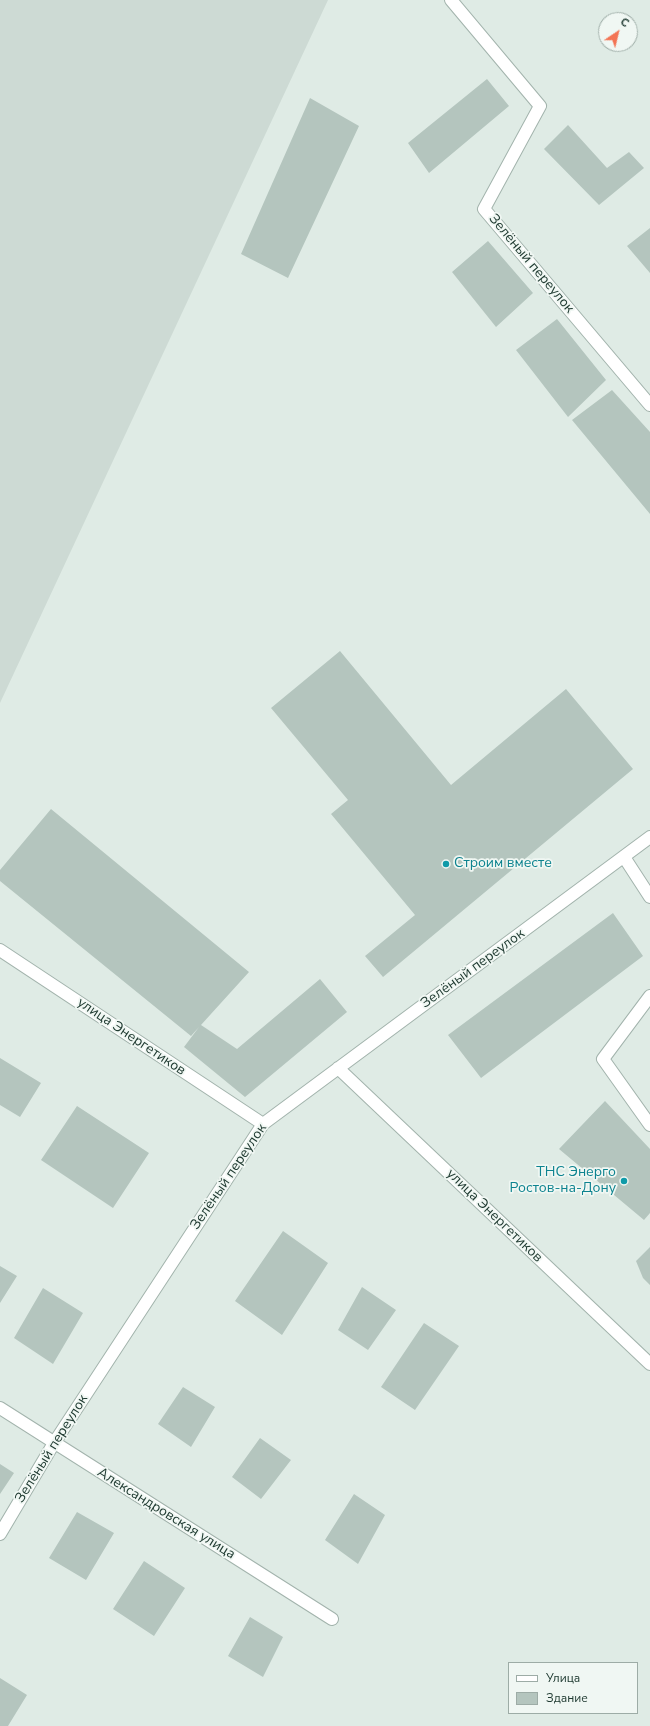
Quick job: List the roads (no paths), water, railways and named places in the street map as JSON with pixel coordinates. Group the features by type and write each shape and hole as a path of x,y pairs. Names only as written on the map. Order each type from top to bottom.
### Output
{"street":[{"name":"Зелёный переулок","path":"451,0 540,106 484,209 650,405"},
{"name":"Зелёный переулок","path":"0,1534 54,1443 263,1124 650,838"},
{"path":"624,857 650,897"},
{"name":"улица Энергетиков","path":"0,950 263,1124"},
{"path":"650,996 603,1059 650,1125"},
{"name":"улица Энергетиков","path":"338,1068 650,1364"},
{"name":"Александровская улица","path":"0,1408 332,1619"}],"place":[{"name":"Строим вместе","path":"446,864"},
{"name":"ТНС Энерго Ростов-на-Дону","path":"624,1181"}]}
